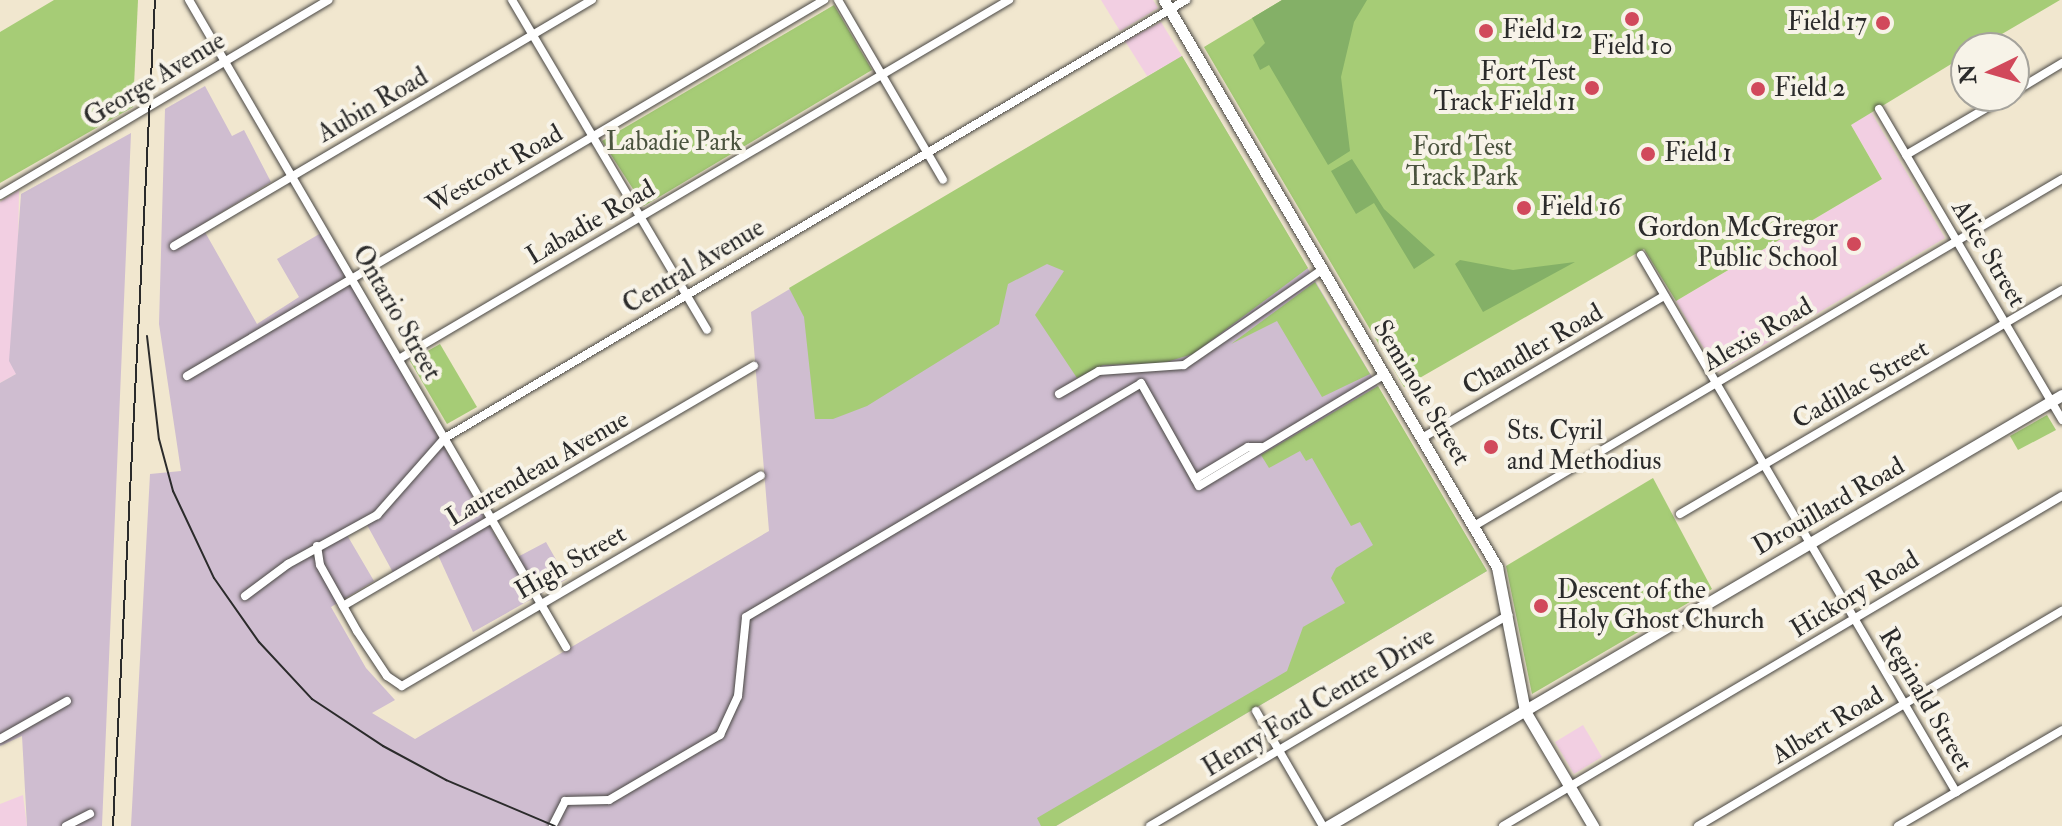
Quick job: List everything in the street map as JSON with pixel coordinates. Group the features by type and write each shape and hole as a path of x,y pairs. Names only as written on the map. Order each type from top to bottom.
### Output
{"street":[{"name":"Ontario Street","path":"189,0 566,647"},
{"name":"George Avenue","path":"0,195 329,0"},
{"path":"512,0 707,330"},
{"name":"Aubin Road","path":"174,246 592,0"},
{"name":"Westcott Road","path":"187,376 824,0"},
{"path":"838,0 943,180"},
{"name":"Labadie Road","path":"399,359 1009,0"},
{"name":"Central Avenue","path":"245,596 317,546 377,515 445,438 927,153 1167,5 1186,0"},
{"name":"Seminole Street","path":"1167,5 1497,567 1525,711 1593,826"},
{"path":"2030,82 2062,63"},
{"name":"Alice Street","path":"1879,109 2005,323 2057,398 2062,420"},
{"path":"1906,155 1980,112"},
{"name":"Alexis Road","path":"1474,526 2062,179"},
{"name":"Reginald Street","path":"1641,255 1956,792"},
{"path":"1059,394 1099,371 1184,365 1323,269"},
{"name":"Cadillac Street","path":"1680,514 2062,290"},
{"name":"Chandler Road","path":"1422,438 1664,296"},
{"name":"Laurendeau Avenue","path":"343,606 754,366"},
{"path":"553,825 565,801 609,800 720,735 738,696 746,617 1141,383 1195,479 1248,447 1264,447 1384,375"},
{"name":"Drouillard Road","path":"1326,826 2057,398"},
{"name":"High Street","path":"343,606 372,655 402,686 761,475"},
{"name":"Hickory Road","path":"1503,826 2062,496"},
{"path":"317,546 320,565 343,606"},
{"name":"Albert Road","path":"1698,826 2062,611"},
{"name":"Henry Ford Centre Drive","path":"1150,826 1508,615"},
{"path":"0,739 67,701"},
{"path":"1256,711 1326,826"},
{"path":"1898,826 2062,730"},
{"path":"66,826 90,814"}],"shaded area":[{"path":"1101,0 1153,0 1158,8 1120,31"},
{"path":"1161,22 1182,56 1147,76 1125,41"},
{"path":"1182,56 1487,571 1056,826 131,826 150,474 181,471 159,324 165,109 205,86 232,136 244,130 271,182 201,225 257,324 299,297 277,259 321,233 510,561 546,542 567,579 473,632 438,555 396,578 366,523 347,535 374,581 331,607 366,668 395,700 372,713 415,739 769,531 751,312"},
{"name":"Gordon McGregor Public School","path":"1871,112 1945,238 1718,372 1676,301 1882,179 1851,125"},
{"path":"131,133 102,826 27,826 22,736 0,746 0,383 16,374 9,361 21,194"},
{"path":"19,190 16,374 0,383 0,202"},
{"path":"1583,725 1602,757 1574,774 1555,742"},
{"path":"23,795 27,826 0,826 0,804"}],"green space":[{"path":"54,0 138,0 133,107 0,183 0,32"},
{"name":"Ford Test Track Park","path":"1282,0 2060,0 2005,32 1950,32 1950,65 1851,125 1882,179 1676,301 1644,249 1404,387 1204,47"},
{"path":"1282,0 1367,0 1354,22 1341,77 1350,151 1328,165 1269,65 1260,70 1253,55 1265,43 1252,18"},
{"name":"Labadie Park","path":"834,5 872,70 644,206 602,141"},
{"path":"1182,56 1308,268 1193,354 1163,363 1103,365 1077,378 1035,315 1064,271 1047,264 1008,284 999,324 867,406 833,419 815,419 804,317 789,288"},
{"path":"1352,159 1384,209 1435,255 1414,269 1374,203 1356,214 1331,171"},
{"path":"1460,260 1513,270 1575,262 1483,312 1455,264"},
{"path":"1315,282 1370,374 1322,397 1277,321 1231,344"},
{"path":"440,344 477,407 447,424 410,361"},
{"path":"1378,386 1487,571 1056,826 1041,826 1037,818 1287,671 1303,627 1345,603 1331,578 1336,568 1373,545 1360,522 1351,526 1312,458 1306,461 1300,451 1269,468 1261,455"},
{"path":"2047,415 2056,430 2018,450 2010,436"},
{"path":"1653,478 1712,589 1532,694 1506,566"}],"railway":[{"path":"113,826 155,0"},
{"path":"147,336 159,439 173,491 214,578 259,642 312,699 383,746 446,780 555,826"}],"place":[{"name":"Field 10","path":"1632,19"},
{"name":"Field 17","path":"1883,23"},
{"name":"Field 12","path":"1486,31"},
{"name":"Fort Test Track Field 11","path":"1592,88"},
{"name":"Field 2","path":"1758,89"},
{"name":"Field 1","path":"1648,154"},
{"name":"Field 16","path":"1524,208"},
{"name":"Gordon McGregor Public School","path":"1854,244"},
{"name":"Sts. Cyril and Methodius","path":"1491,447"},
{"name":"Descent of the Holy Ghost Church","path":"1541,606"}]}
